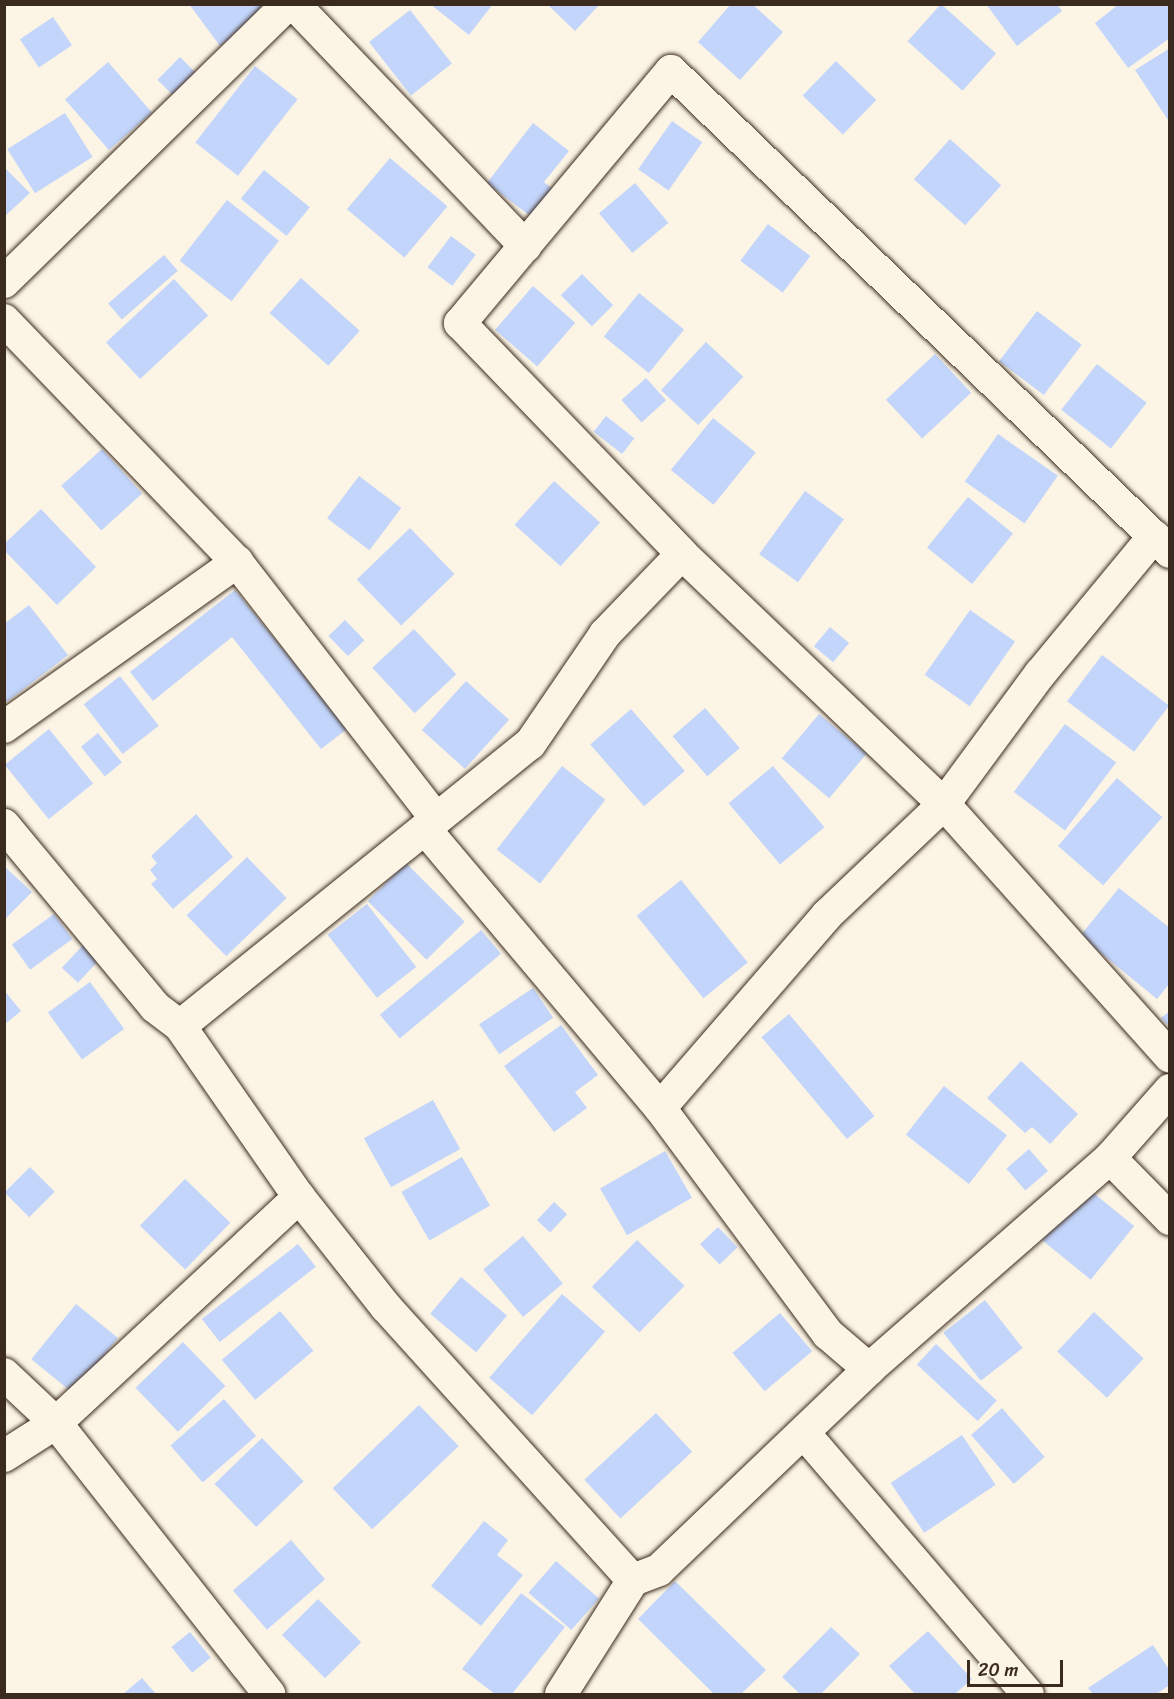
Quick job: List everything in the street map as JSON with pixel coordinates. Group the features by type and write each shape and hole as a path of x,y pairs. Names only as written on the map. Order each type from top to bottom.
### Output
{"street":[{"path":"4,282 288,4"},
{"path":"294,4 525,246"},
{"path":"660,1108 827,915 944,804 1040,674 1162,544 671,71 460,323 682,554 944,804 1170,1057"},
{"path":"4,320 237,561 430,824 660,1108 828,1334 869,1369"},
{"path":"180,1026 530,744 606,634 682,554"},
{"path":"4,727 237,561"},
{"path":"4,825 155,1007 180,1026 299,1197 386,1307 633,1580"},
{"path":"561,1695 633,1580 659,1569 869,1369 1110,1158 1170,1089"},
{"path":"1110,1158 1170,1220"},
{"path":"4,1456 56,1423 299,1197"},
{"path":"4,1374 56,1423 269,1695"},
{"path":"804,1433 1028,1695"}],"building":[{"path":"189,4 267,4 271,10 220,46"},
{"path":"430,4 493,4 469,35"},
{"path":"547,4 600,4 575,31"},
{"path":"731,4 752,4 783,32 740,80 698,42"},
{"path":"941,4 996,54 963,91 908,41"},
{"path":"986,4 1057,4 1062,11 1017,46"},
{"path":"1119,4 1170,4 1170,38 1128,68 1095,23"},
{"path":"410,10 452,64 411,96 369,42"},
{"path":"53,17 72,45 39,68 20,39"},
{"path":"1170,48 1170,119 1168,120 1135,70"},
{"path":"180,57 198,75 175,97 157,80"},
{"path":"836,61 876,100 843,134 803,96"},
{"path":"108,62 152,113 109,150 65,99"},
{"path":"255,66 298,99 238,176 195,142"},
{"path":"65,113 93,157 35,193 7,149"},
{"path":"672,121 702,142 668,191 638,169"},
{"path":"533,123 569,151 544,182 555,191 533,218 487,183"},
{"path":"950,139 1001,185 965,225 914,179"},
{"path":"390,158 447,206 404,258 347,209"},
{"path":"4,167 30,193 4,217"},
{"path":"264,170 310,207 287,236 241,199"},
{"path":"635,183 668,223 632,253 599,213"},
{"path":"227,200 279,241 232,301 180,261"},
{"path":"768,224 810,256 783,293 740,261"},
{"path":"451,236 476,255 452,286 428,267"},
{"path":"164,255 178,271 122,319 108,304"},
{"path":"582,274 613,305 592,326 561,295"},
{"path":"301,278 360,331 328,366 270,313"},
{"path":"174,279 208,316 140,379 106,342"},
{"path":"533,286 575,323 537,367 495,330"},
{"path":"639,293 684,330 649,373 604,337"},
{"path":"1037,311 1082,345 1044,395 999,361"},
{"path":"706,342 743,377 698,425 661,390"},
{"path":"935,354 971,393 922,438 886,400"},
{"path":"1097,364 1147,403 1111,448 1061,410"},
{"path":"646,378 666,400 642,422 621,400"},
{"path":"606,416 634,438 622,454 594,432"},
{"path":"713,418 756,453 714,505 671,470"},
{"path":"998,434 1058,476 1025,523 965,482"},
{"path":"102,449 142,494 101,530 61,486"},
{"path":"359,476 401,508 369,550 327,518"},
{"path":"554,481 600,522 561,566 515,525"},
{"path":"805,491 844,519 798,582 759,554"},
{"path":"968,497 1013,534 972,584 927,548"},
{"path":"41,509 96,567 57,605 4,550 4,544"},
{"path":"410,528 454,574 401,625 357,579"},
{"path":"235,590 347,729 321,749 232,637 153,701 130,672"},
{"path":"29,605 68,655 4,704 4,624"},
{"path":"970,610 1015,642 970,706 925,675"},
{"path":"345,620 364,640 348,656 328,636"},
{"path":"830,627 849,643 833,662 814,646"},
{"path":"414,629 456,674 415,713 372,668"},
{"path":"1102,655 1169,706 1134,752 1067,701"},
{"path":"120,676 159,726 123,754 84,704"},
{"path":"466,681 509,720 465,769 422,730"},
{"path":"705,708 740,748 707,776 673,736"},
{"path":"631,709 685,771 644,806 590,744"},
{"path":"819,714 866,754 829,798 782,758"},
{"path":"1065,724 1116,763 1065,830 1014,792"},
{"path":"49,729 93,783 49,819 5,765"},
{"path":"98,733 122,763 105,776 81,747"},
{"path":"562,766 605,800 540,883 497,850"},
{"path":"773,766 824,827 780,865 729,803"},
{"path":"1117,778 1162,817 1103,885 1058,846"},
{"path":"196,814 233,857 173,909 151,884 157,879 150,870 157,863 151,856"},
{"path":"247,857 287,898 226,956 187,915"},
{"path":"406,863 465,922 427,960 368,901"},
{"path":"4,866 32,892 4,920"},
{"path":"681,880 748,962 703,998 637,916"},
{"path":"1119,888 1170,928 1170,983 1157,999 1080,936"},
{"path":"367,904 416,967 377,998 328,935"},
{"path":"54,914 72,939 30,970 12,945"},
{"path":"481,930 501,954 400,1039 380,1015"},
{"path":"85,943 101,958 78,983 62,968"},
{"path":"90,982 124,1029 82,1059 48,1013"},
{"path":"533,988 553,1018 499,1054 479,1024"},
{"path":"4,990 21,1011 4,1025"},
{"path":"1170,1011 1170,1027 1161,1018"},
{"path":"789,1014 874,1116 847,1139 761,1037"},
{"path":"561,1025 598,1075 575,1092 587,1108 554,1132 504,1066"},
{"path":"1021,1061 1078,1114 1050,1144 1032,1127 1025,1133 987,1098"},
{"path":"944,1086 1007,1135 969,1184 906,1135"},
{"path":"433,1100 460,1149 391,1187 364,1138"},
{"path":"1029,1149 1048,1171 1025,1191 1006,1169"},
{"path":"665,1151 692,1198 627,1235 600,1188"},
{"path":"462,1157 490,1205 429,1240 401,1192"},
{"path":"30,1167 55,1192 29,1217 5,1192"},
{"path":"185,1179 230,1223 185,1270 140,1226"},
{"path":"1086,1187 1134,1226 1091,1280 1043,1241"},
{"path":"554,1202 567,1214 550,1233 537,1220"},
{"path":"718,1227 737,1247 719,1265 700,1244"},
{"path":"523,1236 563,1283 523,1317 483,1269"},
{"path":"637,1240 684,1286 639,1333 592,1287"},
{"path":"298,1244 316,1267 220,1342 202,1319"},
{"path":"461,1277 507,1316 476,1352 430,1314"},
{"path":"562,1294 605,1331 532,1415 489,1378"},
{"path":"985,1300 1023,1348 981,1381 943,1333"},
{"path":"76,1304 118,1338 73,1393 31,1359"},
{"path":"280,1311 313,1351 255,1400 222,1360"},
{"path":"1094,1312 1144,1358 1107,1398 1057,1351"},
{"path":"780,1313 812,1351 765,1391 733,1353"},
{"path":"183,1342 225,1386 178,1432 136,1388"},
{"path":"936,1344 997,1401 978,1421 917,1364"},
{"path":"224,1399 256,1436 203,1483 170,1446"},
{"path":"419,1405 459,1446 372,1529 333,1488"},
{"path":"1002,1408 1045,1457 1014,1484 971,1435"},
{"path":"656,1413 692,1452 620,1519 584,1480"},
{"path":"962,1435 996,1485 924,1533 891,1483"},
{"path":"262,1438 304,1481 256,1527 215,1484"},
{"path":"484,1521 508,1540 497,1555 523,1575 481,1626 431,1586"},
{"path":"291,1540 325,1579 267,1630 233,1591"},
{"path":"556,1561 599,1598 571,1630 528,1593"},
{"path":"675,1581 766,1670 741,1694 714,1694 638,1619"},
{"path":"521,1593 565,1627 512,1694 495,1694 462,1669"},
{"path":"318,1599 361,1642 325,1678 282,1635"},
{"path":"831,1627 860,1654 821,1694 800,1694 782,1677"},
{"path":"928,1631 972,1679 955,1694 915,1694 889,1666"},
{"path":"190,1632 211,1658 192,1673 171,1647"},
{"path":"1153,1645 1170,1671 1170,1685 1156,1694 1093,1694 1088,1688"},
{"path":"142,1678 156,1694 123,1694"}]}
